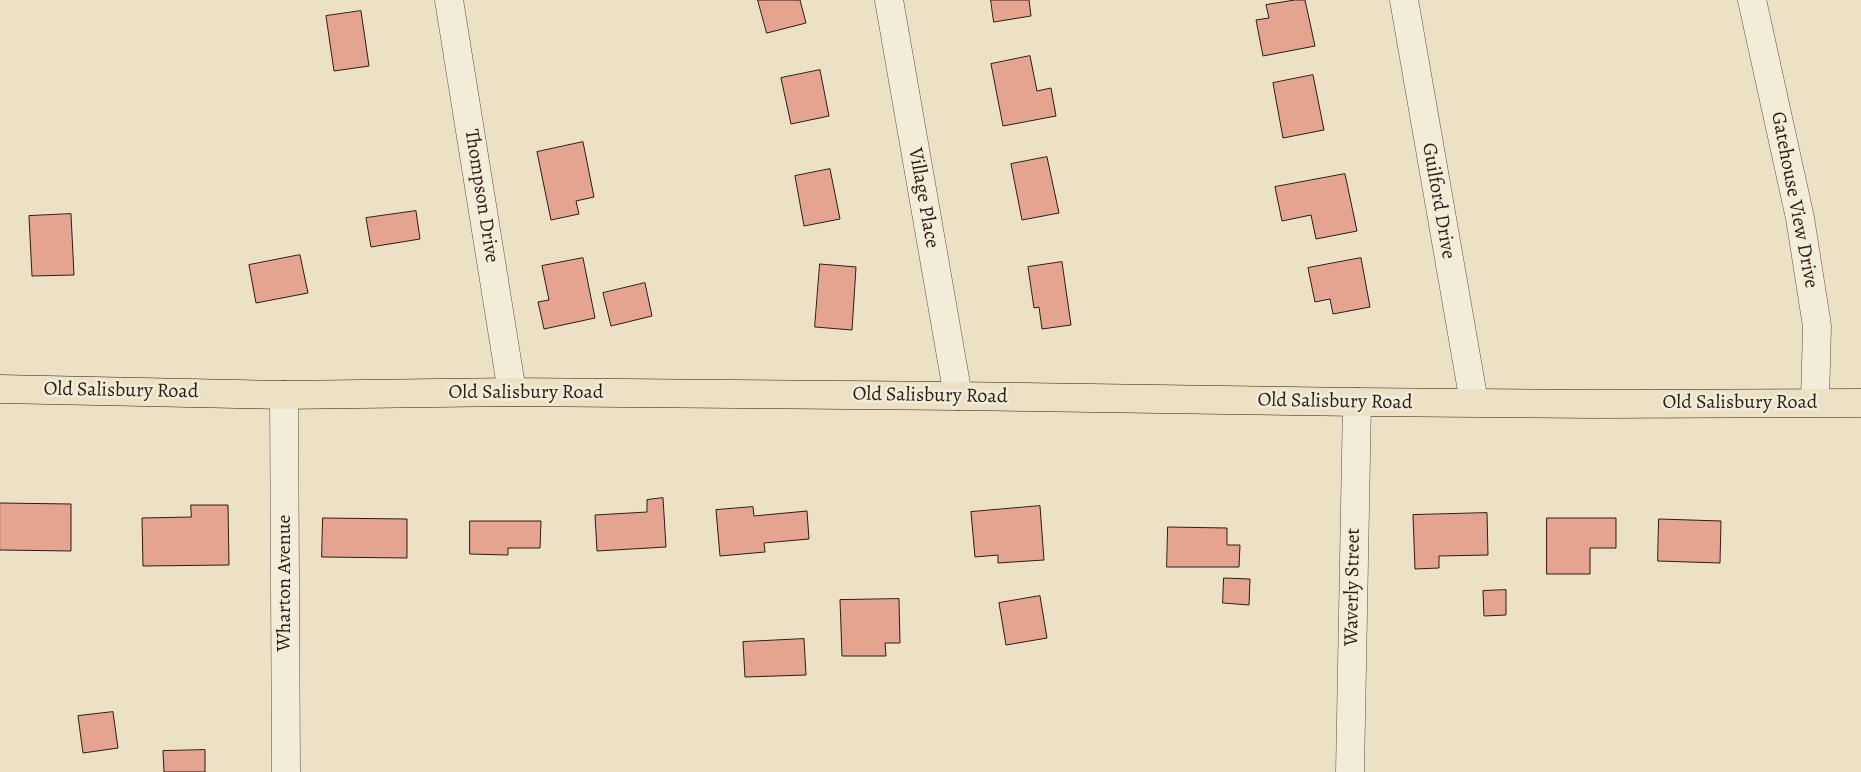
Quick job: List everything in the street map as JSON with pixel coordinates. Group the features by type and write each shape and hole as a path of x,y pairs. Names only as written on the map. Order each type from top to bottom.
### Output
{"main road":[{"name":"Old Salisbury Road","path":"0,389 284,395 512,392 1593,404 1861,403"}],"street":[{"name":"Thompson Drive","path":"449,0 512,392"},
{"name":"Village Place","path":"889,0 958,396"},
{"name":"Guilford Drive","path":"1404,0 1474,402"},
{"name":"Gatehouse View Drive","path":"1752,0 1800,218 1814,306 1817,326 1814,402"},
{"name":"Wharton Avenue","path":"284,395 286,772"},
{"name":"Waverly Street","path":"1350,772 1357,402"}],"building":[{"path":"758,0 800,0 806,23 767,33"},
{"path":"991,0 1029,0 1031,16 994,22"},
{"path":"1305,0 1315,46 1263,56 1256,20 1269,18 1266,5"},
{"path":"361,11 369,66 334,71 326,16"},
{"path":"1030,56 1037,91 1051,88 1056,116 1003,126 991,64"},
{"path":"820,70 829,116 791,124 781,78"},
{"path":"1313,75 1324,130 1283,138 1273,83"},
{"path":"583,142 594,197 576,201 579,214 551,220 537,152"},
{"path":"1047,157 1059,213 1022,220 1011,164"},
{"path":"830,169 840,219 804,226 795,176"},
{"path":"1345,174 1357,231 1316,239 1311,215 1282,221 1275,187"},
{"path":"416,211 420,239 371,247 366,218"},
{"path":"71,214 74,275 32,276 29,216"},
{"path":"300,255 308,293 256,303 249,265"},
{"path":"583,258 595,318 544,329 538,302 549,300 542,266"},
{"path":"1361,258 1370,307 1333,314 1330,299 1315,302 1308,268"},
{"path":"1062,262 1071,325 1042,329 1039,307 1034,308 1028,267"},
{"path":"820,264 856,267 852,330 815,327"},
{"path":"645,283 652,316 611,326 603,293"},
{"path":"663,498 666,547 597,551 595,515 647,512 647,500"},
{"path":"0,503 71,504 71,551 0,550"},
{"path":"191,505 228,505 229,565 143,566 142,518 191,517"},
{"path":"1040,506 1044,560 998,563 998,555 975,557 971,512"},
{"path":"753,507 754,516 807,511 809,539 764,543 765,552 720,556 716,510"},
{"path":"1487,513 1488,555 1439,556 1439,568 1415,569 1413,515"},
{"path":"323,518 407,519 407,558 322,557"},
{"path":"1547,518 1616,518 1616,548 1590,548 1590,574 1547,574"},
{"path":"1659,519 1721,521 1720,563 1658,561"},
{"path":"470,521 541,521 540,548 508,548 508,555 470,554"},
{"path":"1168,527 1227,528 1227,545 1240,545 1239,567 1167,567"},
{"path":"1224,578 1250,579 1249,605 1223,603"},
{"path":"1506,590 1506,615 1484,616 1483,591"},
{"path":"1040,596 1047,638 1006,645 999,603"},
{"path":"899,599 900,643 885,643 886,656 842,656 840,600"},
{"path":"804,639 806,675 745,677 743,642"},
{"path":"113,712 118,748 83,753 78,716"},
{"path":"205,750 205,772 164,772 163,751"}]}
